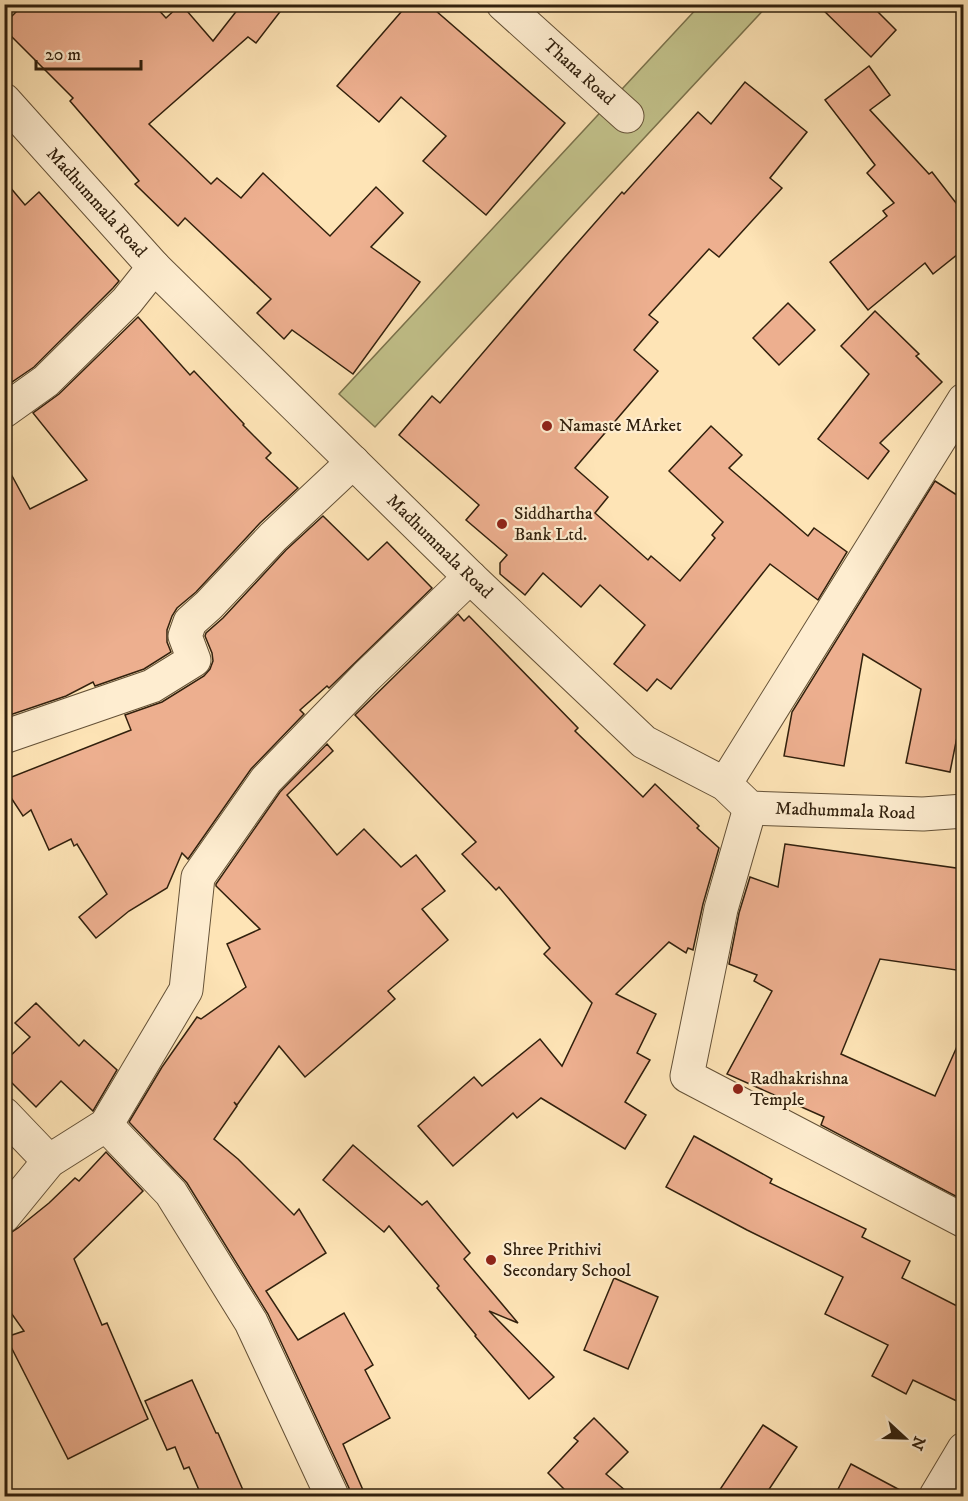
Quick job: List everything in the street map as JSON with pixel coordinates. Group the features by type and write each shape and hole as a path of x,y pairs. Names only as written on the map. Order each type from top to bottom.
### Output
{"street":[{"name":"Thana Road","path":"503,4 627,116"},
{"name":"Madhummala Road","path":"4,100 154,267 470,577 644,742 725,784 750,808 923,814 963,812"},
{"path":"4,411 46,381 127,301 154,267"},
{"path":"725,784 963,400"},
{"path":"4,737 152,686 194,660 185,636 190,622 273,537 353,462"},
{"path":"4,1216 49,1161 106,1125 186,990 198,877 266,780 366,677 470,577"},
{"path":"750,808 721,909 687,1076 963,1221"},
{"path":"4,1114 49,1161"},
{"path":"106,1125 171,1193 251,1322 332,1497"},
{"path":"936,1497 963,1449"}],"green space":[{"path":"700,5 768,5 375,427 339,394"}],"building":[{"path":"24,4 153,4 166,18 181,4 213,41 242,4 286,4 256,43 248,37 149,124 211,184 217,178 241,198 263,173 330,236 376,187 403,213 371,247 420,282 353,374 292,330 284,339 257,313 271,299 185,218 178,226 135,184 139,181 70,101 73,98 4,29 4,24"},
{"path":"408,4 428,4 565,123 486,215 423,161 446,136 401,97 379,122 337,86"},
{"path":"817,4 870,4 896,30 871,57"},
{"path":"869,66 890,95 870,110 929,174 932,172 963,212 963,250 933,274 925,263 868,310 830,262 887,216 883,211 894,203 867,173 875,165 825,100"},
{"path":"745,82 807,132 770,178 782,188 719,257 709,249 649,315 658,322 634,350 658,371 575,468 608,497 595,513 648,560 651,556 680,581 715,538 712,535 723,522 669,471 711,426 742,455 729,468 808,536 814,528 847,552 818,600 770,564 671,689 657,679 647,691 614,664 645,625 600,585 581,607 543,573 525,595 500,574 500,563 507,555 466,520 479,505 399,435 432,396 440,403 622,192 624,194 698,112 711,124"},
{"path":"4,180 25,205 39,192 119,281 34,367 9,384 4,379"},
{"path":"788,303 815,330 779,365 753,338"},
{"path":"875,311 919,354 916,356 942,382 880,443 889,451 868,479 818,439 869,374 841,346"},
{"path":"138,317 190,375 194,371 244,424 271,453 266,458 298,488 260,523 196,592 177,608 167,630 167,642 171,652 144,669 95,686 93,682 66,696 4,717 4,461 30,509 87,480 33,413 59,394"},
{"path":"935,481 963,499 963,707 950,772 906,763 921,689 863,654 844,766 784,756 792,712"},
{"path":"323,516 368,560 387,542 432,588 329,688 327,686 300,710 304,714 251,769 188,859 182,853 167,888 129,911 96,938 79,917 107,894 77,844 74,846 71,839 49,850 31,810 23,816 4,787 4,780 131,730 125,715 162,702 204,676 213,661 206,633 223,618 286,550"},
{"path":"458,614 464,621 469,616 578,728 575,731 643,797 655,784 719,848 693,950 688,948 686,953 669,942 616,994 656,1014 637,1053 650,1060 625,1102 646,1115 625,1149 541,1098 517,1118 513,1113 453,1166 418,1126 474,1077 482,1086 540,1039 562,1066 592,1003 544,954 550,948 499,887 496,890 462,854 476,842 355,715"},
{"path":"327,744 333,751 287,795 337,855 364,829 401,867 416,855 445,891 422,909 448,940 388,991 395,999 305,1077 279,1046 237,1105 234,1102 237,1106 214,1139 238,1159 294,1215 299,1209 326,1253 266,1291 298,1340 344,1313 373,1365 365,1370 390,1418 343,1444 366,1497 351,1497 349,1488 268,1314 187,1183 129,1122 162,1067 197,1017 201,1019 246,987 227,944 260,929 216,884 280,792"},
{"path":"785,844 963,869 963,971 880,959 841,1054 935,1096 963,1033 963,1200 821,1125 824,1117 727,1074 772,991 754,981 757,975 729,964 739,913 750,877 778,887"},
{"path":"36,1003 79,1046 84,1040 117,1070 93,1111 61,1081 36,1107 4,1075 4,1062 30,1037 15,1023"},
{"path":"694,1136 772,1179 770,1183 866,1229 862,1237 910,1261 902,1278 963,1309 963,1404 913,1380 906,1394 872,1376 888,1345 825,1314 843,1277 666,1187"},
{"path":"353,1145 422,1205 427,1201 470,1253 464,1259 518,1323 489,1311 554,1377 529,1399 475,1336 437,1288 439,1286 389,1226 384,1232 323,1180"},
{"path":"106,1152 143,1191 74,1259 102,1325 107,1323 148,1419 68,1459 6,1337 24,1331 4,1303 4,1237 49,1203 75,1178 79,1181"},
{"path":"614,1278 658,1297 628,1369 584,1350"},
{"path":"192,1380 246,1497 202,1497 189,1467 184,1469 175,1447 167,1450 145,1401"},
{"path":"594,1418 628,1452 606,1474 633,1497 572,1497 548,1473 578,1441 574,1438"},
{"path":"763,1425 797,1447 764,1497 715,1497"},
{"path":"851,1464 913,1497 834,1497"}],"place":[{"name":"Namaste MArket","path":"547,426"},
{"name":"Siddhartha Bank Ltd.","path":"502,524"},
{"name":"Radhakrishna Temple","path":"738,1089"},
{"name":"Shree Prithivi Secondary School","path":"491,1260"}]}
